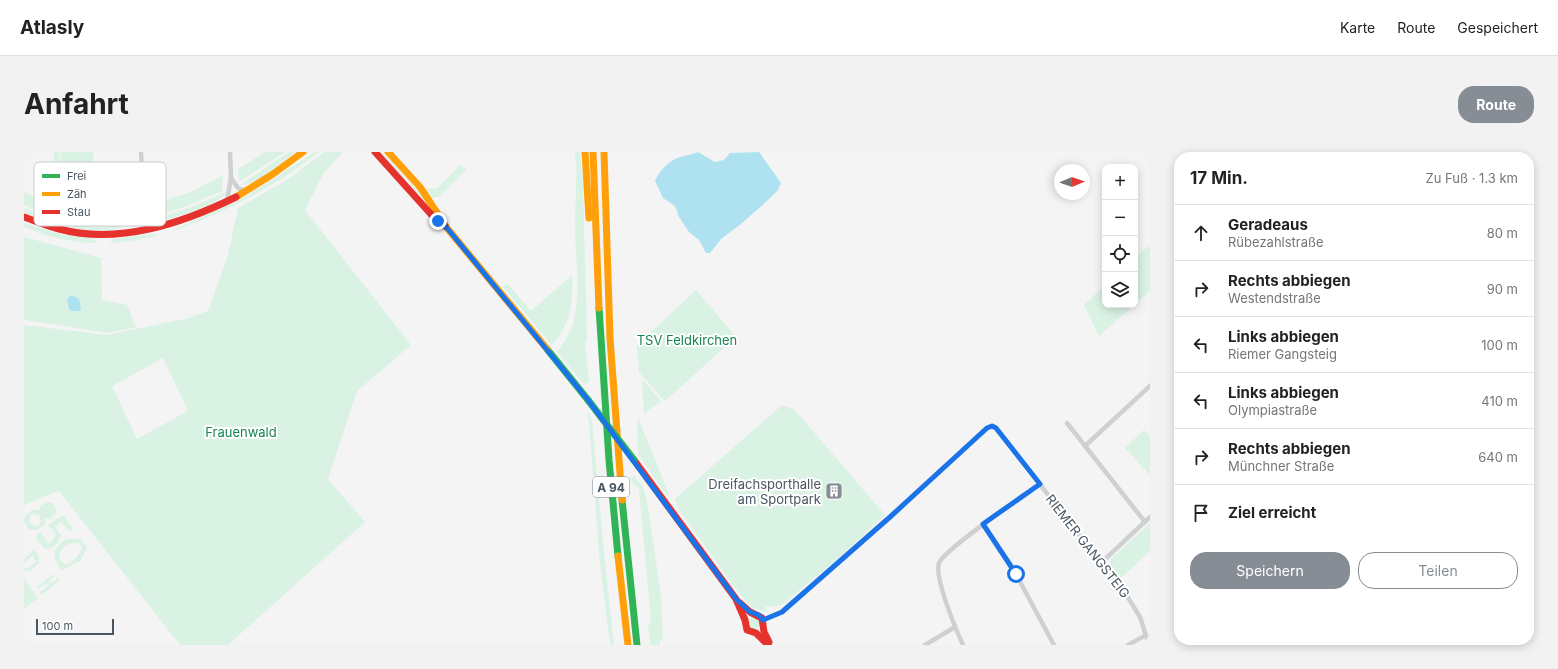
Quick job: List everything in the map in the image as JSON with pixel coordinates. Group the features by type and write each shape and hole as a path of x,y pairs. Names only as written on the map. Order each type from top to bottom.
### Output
{"main road":[{"path":"166,224 183,219 227,201 279,171 303,152"},
{"path":"375,152 438,222 447,228"},
{"path":"388,152 420,187 447,228 588,400 736,599 753,614 759,615 763,620 763,628 770,645"},
{"path":"585,152 590,219 596,238"},
{"name":"A 94","path":"594,152 596,238 604,400 612,504 628,645"},
{"name":"A 94","path":"604,152 610,336 614,407 630,591 637,645"},
{"path":"24,217 34,221"},
{"path":"46,226 88,234 117,234 146,230 159,226"},
{"path":"736,599 745,620 747,630 756,633 770,645"},
{"path":"745,620 753,614"},
{"path":"756,633 763,628"}],"street":[{"path":"141,152 141,162"},
{"path":"227,201 232,178 230,152"},
{"path":"232,178 238,188 246,191"},
{"path":"145,226 146,230"},
{"path":"1085,446 1150,386"},
{"path":"1067,422 1145,522"},
{"name":"RIEMER GANGSTEIG","path":"763,620 782,612 884,523 987,428 992,426 996,428 1102,562 1137,610 1149,645"},
{"path":"962,645 938,574 938,564 942,557 983,524 1040,484"},
{"path":"1102,562 1150,518"},
{"path":"983,524 1010,563 1054,645"},
{"path":"925,645 955,627"},
{"path":"1128,645 1146,635"}],"green space":[{"path":"54,152 59,152 59,162 54,162"},
{"path":"60,152 85,152 86,162 60,162"},
{"path":"85,152 93,152 94,162 86,162"},
{"path":"265,152 285,152 242,180 239,180 238,169"},
{"path":"289,152 295,152 260,178 245,185 240,185"},
{"path":"315,152 319,152 268,187 213,215 174,231 245,197"},
{"name":"Frauenwald","path":"324,152 343,152 323,174 305,210 411,345 357,391 328,479 365,522 228,645 180,645 59,491 24,505 24,325 107,335 189,318 208,311 228,255 238,208 287,180","holes":["163,358 188,411 137,439 112,386"]},
{"path":"379,152 382,152 423,197 424,200"},
{"path":"575,152 580,152 583,187 587,338 585,343 589,382 584,384 557,352 571,329 576,308"},
{"path":"460,165 466,169 465,171 439,197 431,198 426,189 437,188"},
{"path":"223,175 222,191 179,209 166,213 166,200 191,192"},
{"path":"228,191 215,202 166,220 166,215 194,206"},
{"path":"24,192 34,196 34,209 24,205"},
{"path":"24,208 34,212 34,216 25,213"},
{"path":"24,223 63,235 92,239 98,243 70,241 42,234 24,227"},
{"path":"69,226 122,226 113,230 102,231"},
{"path":"157,234 157,236 133,241 109,243 114,239"},
{"path":"24,237 101,258 102,300 127,305 136,327 108,333 24,320"},
{"path":"1150,245 1150,291 1138,301 1138,272 1138,255"},
{"path":"572,275 570,312 563,330 552,345 503,287 507,283 531,311"},
{"path":"1102,288 1102,308 1131,308 1099,336 1084,305"},
{"name":"TSV Feldkirchen","path":"696,290 736,337 665,401 639,372 637,345"},
{"path":"642,379 661,401 644,413"},
{"path":"782,405 794,409 885,515 842,555 783,604 773,607 765,606 768,612 754,609 736,589 677,507 675,499"},
{"path":"588,412 592,420 614,645 610,645 599,553"},
{"path":"639,420 670,500 638,454 637,421"},
{"path":"1144,430 1150,436 1150,475 1125,448"},
{"path":"634,476 643,487 647,501 661,596 663,638 660,641 660,645 650,645 648,626 651,620 639,489 629,479"},
{"path":"47,502 52,503 56,508 56,513 50,519 45,518 45,524 37,530 30,530 24,522 25,516 32,510 40,510 40,506","holes":["31,514 39,515 41,523 36,526 32,525 29,521"]},
{"path":"63,515 73,529 70,532 61,522 55,527 61,535 58,543 49,549 44,548 36,538 37,534 40,531 48,543 51,542 55,536 55,532 48,525"},
{"path":"1150,523 1150,551 1120,579 1110,567 1110,560"},
{"path":"67,539 80,539 87,548 80,561 62,570 58,566 55,553 56,549","holes":["78,543 82,547 78,556 68,564 65,565 59,558 61,551 67,545"]},
{"path":"34,550 39,556 39,563 31,570 24,571 24,568 30,567 36,562 33,555 24,563 24,559"},
{"path":"54,574 55,576 49,582 50,584 58,578 59,581 42,595 40,592 48,586 46,583 38,589 37,587"},
{"path":"24,579 38,598 24,609"},
{"path":"752,617 756,617 760,623 756,629 752,629 748,625 748,621"}],"water":[{"path":"698,152 715,162 724,160 730,153 759,152 781,183 778,190 769,199 741,224 721,239 710,253 706,253 699,240 689,232 679,217 675,206 663,198 655,181 659,173 668,163 680,157"},
{"path":"72,295 79,299 81,308 79,311 72,311 69,309 67,299"}],"traffic: fast":[{"path":"599,308 609,460 618,556"},
{"path":"547,349 588,400"},
{"path":"588,400 634,460"},
{"path":"622,500 637,645"}],"traffic: slow":[{"path":"236,197 273,174 303,152"},
{"path":"388,152 420,187 447,228 547,349"},
{"path":"585,152 589,218"},
{"path":"593,152 599,308"},
{"path":"604,152 610,338 622,500"},
{"path":"618,556 628,645"}],"traffic: jam":[{"path":"375,152 438,222 445,226"},
{"path":"166,225 194,215 236,197"},
{"path":"24,217 34,221"},
{"path":"49,226 82,233 105,234 127,233 162,226"},
{"path":"634,460 736,599 745,620 747,630 756,633 768,645"},
{"path":"740,603 750,612 762,618 764,632 769,642"}],"place":[{"name":"Dreifachsporthalle am Sportpark","path":"834,491"}],"route":[{"path":"438,221 447,228 551,352 672,510 736,599 753,614 761,616 763,620 782,612 840,562 987,428 992,426 996,428 1040,484 983,524 1016,574"}]}
